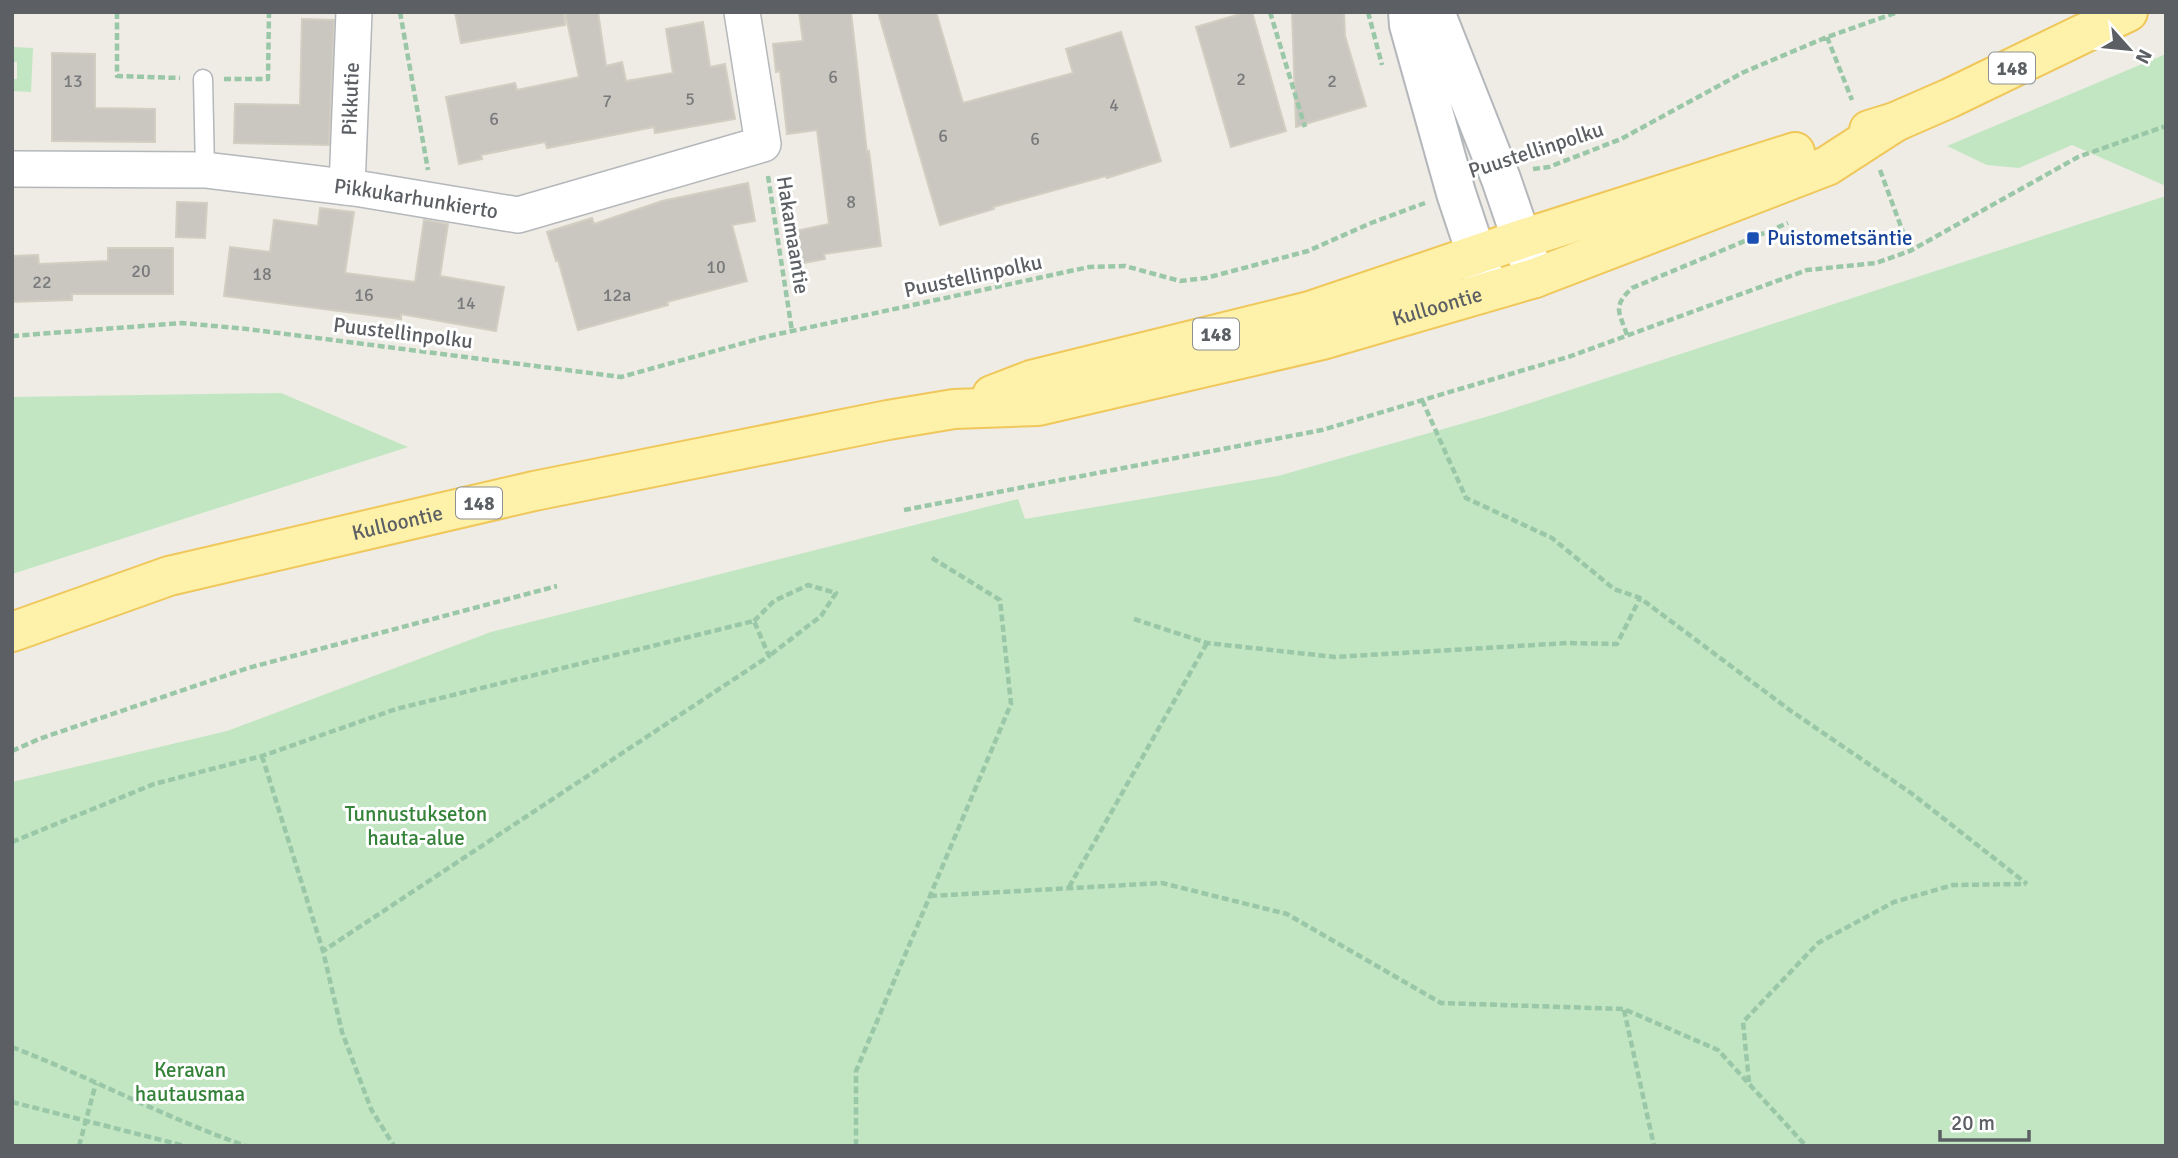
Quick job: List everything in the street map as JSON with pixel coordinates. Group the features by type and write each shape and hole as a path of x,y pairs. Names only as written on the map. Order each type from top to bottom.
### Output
{"main road":[{"name":"Kulloontie","path":"954,409 1031,380 1310,311 1522,239 1895,122 2128,12"},
{"name":"Kulloontie","path":"12,632 169,576 534,491 888,419 954,409 1038,406 1322,340 1535,278 1827,166 1895,122"}],"street":[{"name":"Pikkutie","path":"347,187 354,12"},
{"path":"742,12 762,144"},
{"path":"1426,15 1502,179 1535,278"},
{"path":"1426,15 1456,193 1489,292"},
{"name":"Pikkukarhunkierto","path":"12,169 205,170 426,198 518,215 762,144"}],"lane":[{"path":"203,79 205,170"}],"path":[{"path":"117,12 117,76 203,79 268,79 268,12"},
{"path":"400,12 429,174"},
{"path":"1270,12 1306,127"},
{"name":"Puustellinpolku","path":"1502,179 1549,166 1620,139 1744,72 1827,37 1898,12"},
{"path":"1827,37 1852,100"},
{"path":"904,510 1322,430 1571,356 1807,270 1876,263 1910,251 2078,157 2166,126"},
{"name":"Hakamaantie","path":"762,144 792,331"},
{"path":"1879,169 1910,251"},
{"name":"Puustellinpolku","path":"12,336 182,323 621,377 792,331 1089,267 1125,266 1180,281 1206,278 1308,251 1415,206 1456,193"},
{"path":"1627,335 1618,310 1620,299 1632,288 1788,223"},
{"path":"1422,400 1466,498 1552,538 1614,589 1640,597 1791,711 1911,793 2027,884 1954,885 1894,902 1818,943 1743,1022 1750,1084"},
{"path":"856,1146 856,1071 1011,704 1000,600 932,558"},
{"path":"12,842 154,783 262,756 396,709 754,621 774,601 808,585 836,593 821,616 769,656 323,951"},
{"path":"12,751 39,739 248,668 557,586"},
{"path":"1135,619 1207,643 1335,657 1568,643 1618,644 1640,597"},
{"path":"754,621 769,656"},
{"path":"1068,888 1207,643"},
{"path":"262,756 323,951 342,1032 371,1109 394,1146"},
{"path":"930,896 1162,883 1287,914 1441,1003 1624,1009 1718,1050 1806,1146"},
{"path":"1624,1009 1654,1146"},
{"path":"12,1048 193,1127 246,1146"},
{"path":"79,1146 96,1083"},
{"path":"12,1102 185,1146"}],"green space":[{"path":"12,47 33,48 31,92 12,91 12,79 17,79 17,62 12,62"},
{"path":"2166,54 2166,186 2072,145 2019,168 1987,165 1947,146"},
{"path":"2166,196 2166,1146 12,1146 12,782 227,731 491,632 1018,499 1025,519 1278,476 1496,414"},
{"path":"281,393 408,447 12,574 12,397"}],"building":[{"path":"455,12 564,12 565,25 461,43"},
{"path":"565,12 598,12 606,66 622,62 626,81 673,73 666,29 703,22 710,67 725,64 735,119 655,133 654,127 547,148 545,142 481,155 482,159 459,164 446,97 515,83 517,90 579,77"},
{"path":"799,12 851,12 881,246 824,254 825,259 798,264 791,232 829,224 817,130 787,134 780,71 776,72 773,44 803,41"},
{"path":"878,12 936,12 963,103 1073,73 1066,49 1121,32 1161,161 1107,178 1106,176 993,207 994,209 940,225"},
{"path":"1252,12 1286,131 1231,147 1196,27"},
{"path":"1292,12 1344,12 1345,36 1366,106 1296,127"},
{"path":"302,19 334,20 329,145 234,143 235,104 300,105"},
{"path":"52,53 95,54 95,108 155,109 155,142 52,141"},
{"path":"748,183 755,221 732,225 747,281 667,302 668,305 578,330 547,232 592,218 594,224 662,201"},
{"path":"177,202 207,203 205,238 176,237"},
{"path":"320,208 354,212 345,273 415,282 424,220 448,224 440,276 504,287 496,331 401,314 401,319 224,296 230,247 270,252 274,220 318,226"},
{"path":"108,248 173,248 173,294 72,294 72,300 12,302 12,256 38,255 39,264 108,261"}],"place":[{"name":"Puistometsäntie","path":"1753,238"}],"park label":[{"name":"Tunnustukseton hauta-alue","path":"416,826"},
{"name":"Keravan hautausmaa","path":"190,1082"}]}
